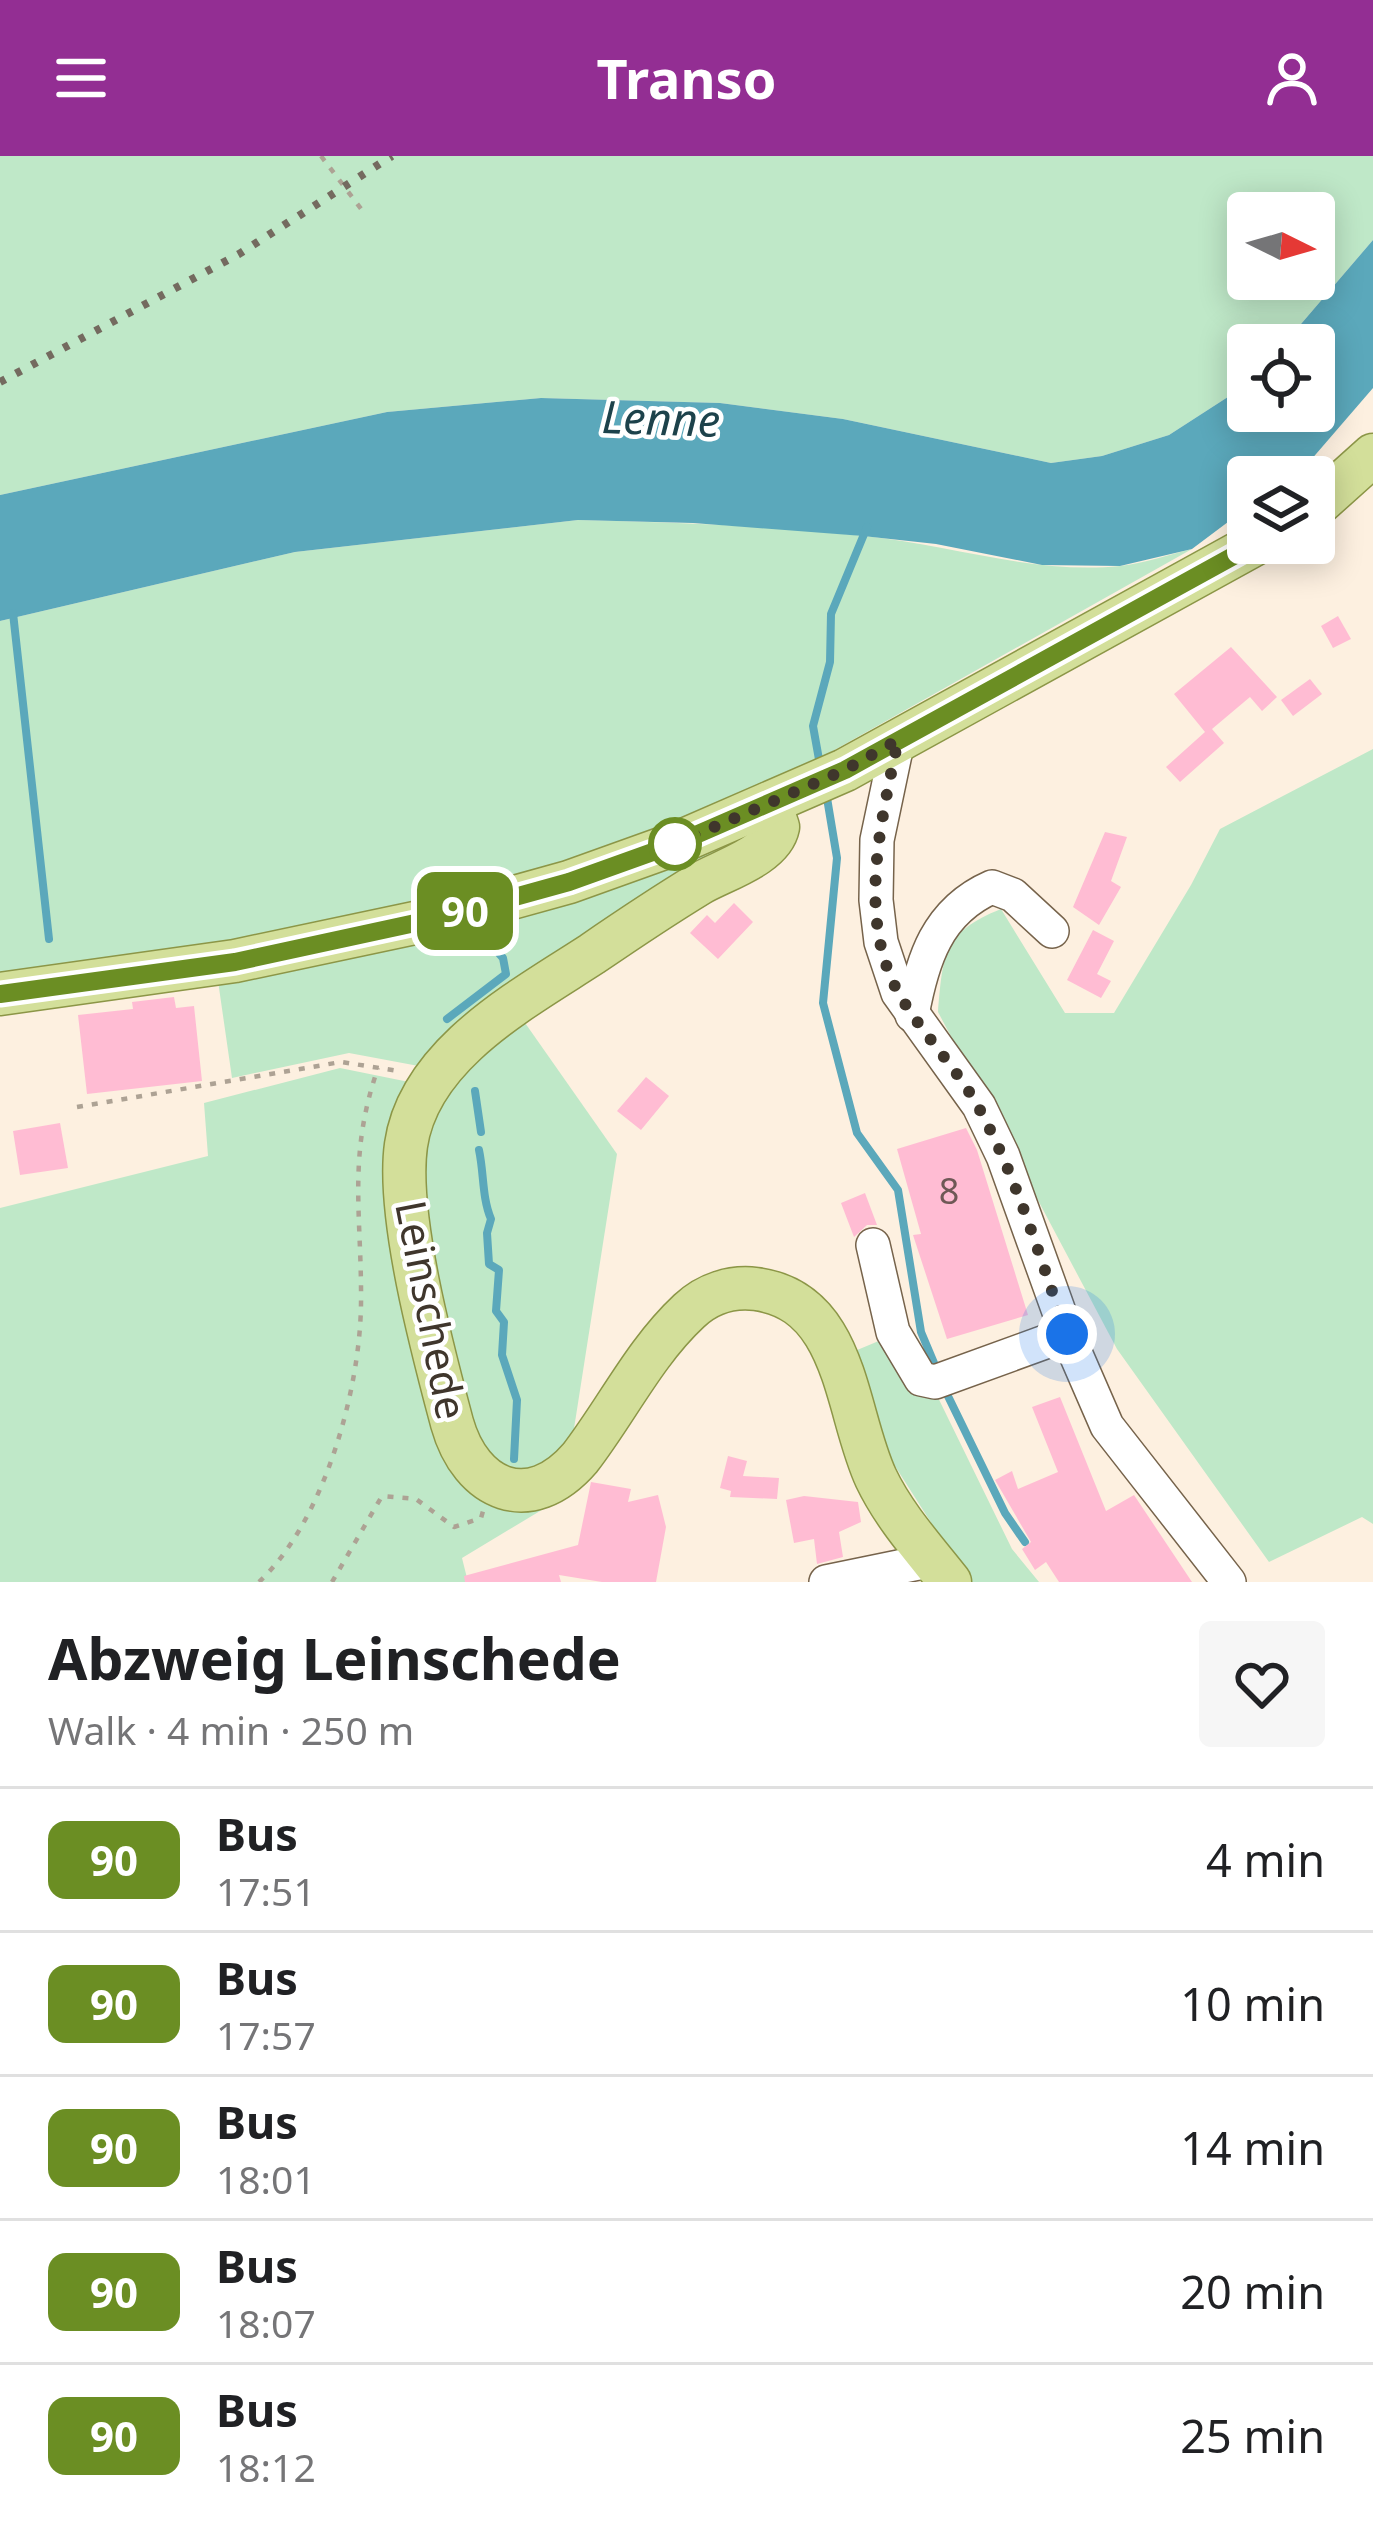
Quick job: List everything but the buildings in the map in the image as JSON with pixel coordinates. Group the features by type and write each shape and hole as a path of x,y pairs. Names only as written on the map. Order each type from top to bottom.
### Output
{"main road":[{"path":"1335,489 1373,455"},
{"path":"0,994 235,962 443,917 569,882 675,844 830,776 1227,559"},
{"name":"Leinschede","path":"491,1483 467,1462 454,1431 410,1230 406,1145 417,1110 433,1082 493,1021 671,902 770,844 778,827 770,803"},
{"path":"491,1483 528,1489 562,1476 593,1442 655,1351 690,1310 730,1289 762,1290 794,1302 830,1340 877,1480 941,1571"}],"street":[{"path":"898,740 878,840 881,943 898,993 979,1106 1004,1156 1067,1334 1107,1426 1229,1582"},
{"path":"912,1015 937,932 956,909 992,887 1013,895 1052,931"},
{"path":"879,922 903,936 937,932"},
{"path":"873,1245 892,1332 921,1379 942,1378 1067,1334"},
{"path":"826,1582 941,1571"}],"path":[{"path":"321,156 365,214"},
{"path":"76,1107 341,1062 433,1082"},
{"path":"259,1582 276,1565 314,1501 352,1387 362,1300 356,1182 368,1097 378,1068"},
{"path":"332,1582 382,1496 416,1499 454,1527 481,1518 491,1483"}],"green space":[{"path":"0,156 1373,156 1373,240 1335,284 1335,192 1227,192 1227,300 1322,300 1301,324 1227,324 1227,398 1169,435 1102,456 1051,463 843,419 720,403 541,398 387,412 0,495"},
{"path":"578,520 828,533 1088,568 1120,566 1192,549 783,779 561,870 237,947 0,983 0,621 295,552"},
{"path":"1373,749 1373,1524 1362,1517 1269,1562 1117,1349 938,1012 942,975 957,937 1001,909 1065,1013 1114,1013 1220,829"},
{"path":"720,844 729,854 424,1067 349,1053 232,1078 217,974"},
{"path":"523,1020 617,1154 573,1435 533,1485 488,1459 452,1393 433,1283 422,1151 442,1094 471,1062"},
{"path":"340,1068 414,1083 396,1126 471,1479 550,1505 462,1558 468,1582 0,1582 0,1208 208,1156 204,1103"},
{"path":"905,1330 1012,1549 1039,1582 969,1582 893,1463 850,1353"}],"water":[{"name":"Lenne","path":"1373,240 1373,388 1314,456 1227,456 1227,523 1192,549 1120,566 1042,565 936,544 863,536 578,520 295,552 0,621 0,495 387,412 541,398 720,403 843,419 1051,463 1102,456 1169,435 1227,398 1227,432 1335,432 1335,324 1301,324 1322,300 1335,300 1335,284"}],"waterway":[{"path":"820,765 813,726 830,662 831,614 867,527"},
{"path":"13,613 49,939"},
{"path":"826,792 837,858 823,1003 857,1133 898,1190 921,1332 937,1370"},
{"path":"447,1019 506,974 503,958 487,940"},
{"path":"475,1091 481,1132"},
{"path":"479,1150 491,1219 489,1264 499,1270 496,1311 504,1322 502,1355 517,1400 514,1459"},
{"path":"945,1390 1005,1513 1025,1542"}],"railway":[{"path":"0,382 239,254 392,156"}],"bus line":[{"name":"90","path":"0,994 235,962 443,917 569,882 675,844 845,770 1227,560"}],"route":[{"path":"675,844 845,770 898,740 878,840 876,900 881,943 898,993 979,1106 1004,1156 1067,1334"}]}
